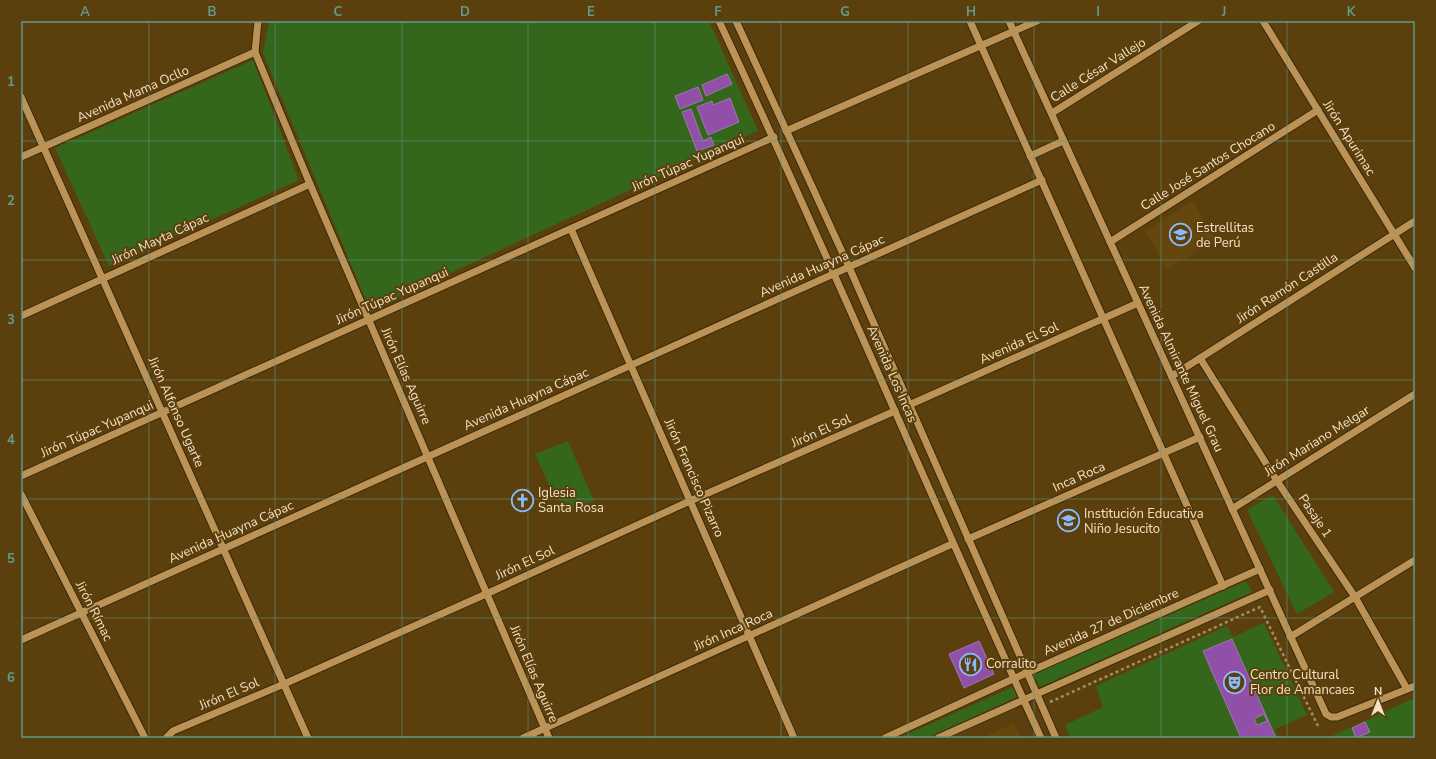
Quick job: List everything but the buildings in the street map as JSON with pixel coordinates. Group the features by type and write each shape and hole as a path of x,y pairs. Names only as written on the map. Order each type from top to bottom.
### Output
{"street":[{"name":"Jirón Elías Aguirre","path":"258,21 255,52 368,320 549,738"},
{"name":"Avenida Los Incas","path":"719,21 774,137 952,544 1040,738"},
{"name":"Avenida Los Incas","path":"736,21 849,267 1026,673 1056,738"},
{"path":"970,21 1223,586"},
{"name":"Avenida Almirante Miguel Grau","path":"1009,21 1326,714 1331,717 1337,717 1407,689"},
{"path":"786,131 1037,21"},
{"name":"Calle César Vallejo","path":"1052,114 1198,21"},
{"name":"Jirón Apurimac","path":"1263,21 1415,268"},
{"name":"Avenida Mama Ocllo","path":"21,157 255,52"},
{"name":"Jirón Alfonso Ugarte","path":"21,97 308,738"},
{"name":"Calle José Santos Chocano","path":"1110,242 1318,110"},
{"name":"Jirón Túpac Yupanqui","path":"21,476 774,137"},
{"path":"1030,156 1063,141"},
{"name":"Avenida Huayna Cápac","path":"21,640 1042,180"},
{"name":"Jirón Mayta Cápac","path":"21,316 310,184"},
{"name":"Jirón Ramón Castilla","path":"1172,376 1415,221"},
{"name":"Jirón Francisco Pizarro","path":"571,228 794,738"},
{"name":"Avenida El Sol","path":"909,405 1138,303"},
{"name":"Pasaje 1","path":"1200,358 1277,481 1355,597 1407,689"},
{"name":"Jirón Mariano Melgar","path":"1232,509 1415,394"},
{"name":"Jirón El Sol","path":"166,738 173,731 284,684 690,501 895,411"},
{"name":"Inca Roca","path":"968,539 1200,437"},
{"name":"Jirón Rímac","path":"21,494 145,738"},
{"name":"Jirón Inca Roca","path":"523,738 952,544"},
{"path":"1290,637 1415,560"},
{"name":"Avenida 27 de Diciembre","path":"885,738 1026,673 1260,570"},
{"path":"938,738 1270,590"},
{"path":"1407,689 1415,686"}],"path":[{"path":"1041,706 1260,607 1318,726"}],"shaded area":[{"name":"Estrellitas de Perú","path":"1193,201 1216,240 1167,269 1145,231"},
{"path":"1014,723 1021,738 982,738"}],"green space":[{"path":"269,21 709,21 758,131 370,310 263,53"},
{"path":"253,60 299,180 109,266 55,148"},
{"path":"568,441 594,501 569,510 554,496 535,454"},
{"path":"1273,495 1334,592 1297,614 1247,510"},
{"path":"1246,581 1252,592 1040,687 1034,674"},
{"path":"1264,623 1307,715 1275,729 1279,738 1071,738 1065,725 1103,707 1096,686 1227,626 1233,637"},
{"path":"1013,687 1017,697 926,738 899,738"},
{"path":"1410,700 1415,700 1415,738 1328,738"}],"place":[{"name":"Estrellitas de Perú","path":"1180,235"},
{"name":"Iglesia Santa Rosa","path":"523,500"},
{"name":"Institución Educativa Niño Jesucito","path":"1069,521"},
{"name":"Corralito","path":"971,664"},
{"name":"Centro Cultural Flor de Amancaes","path":"1234,682"}]}
